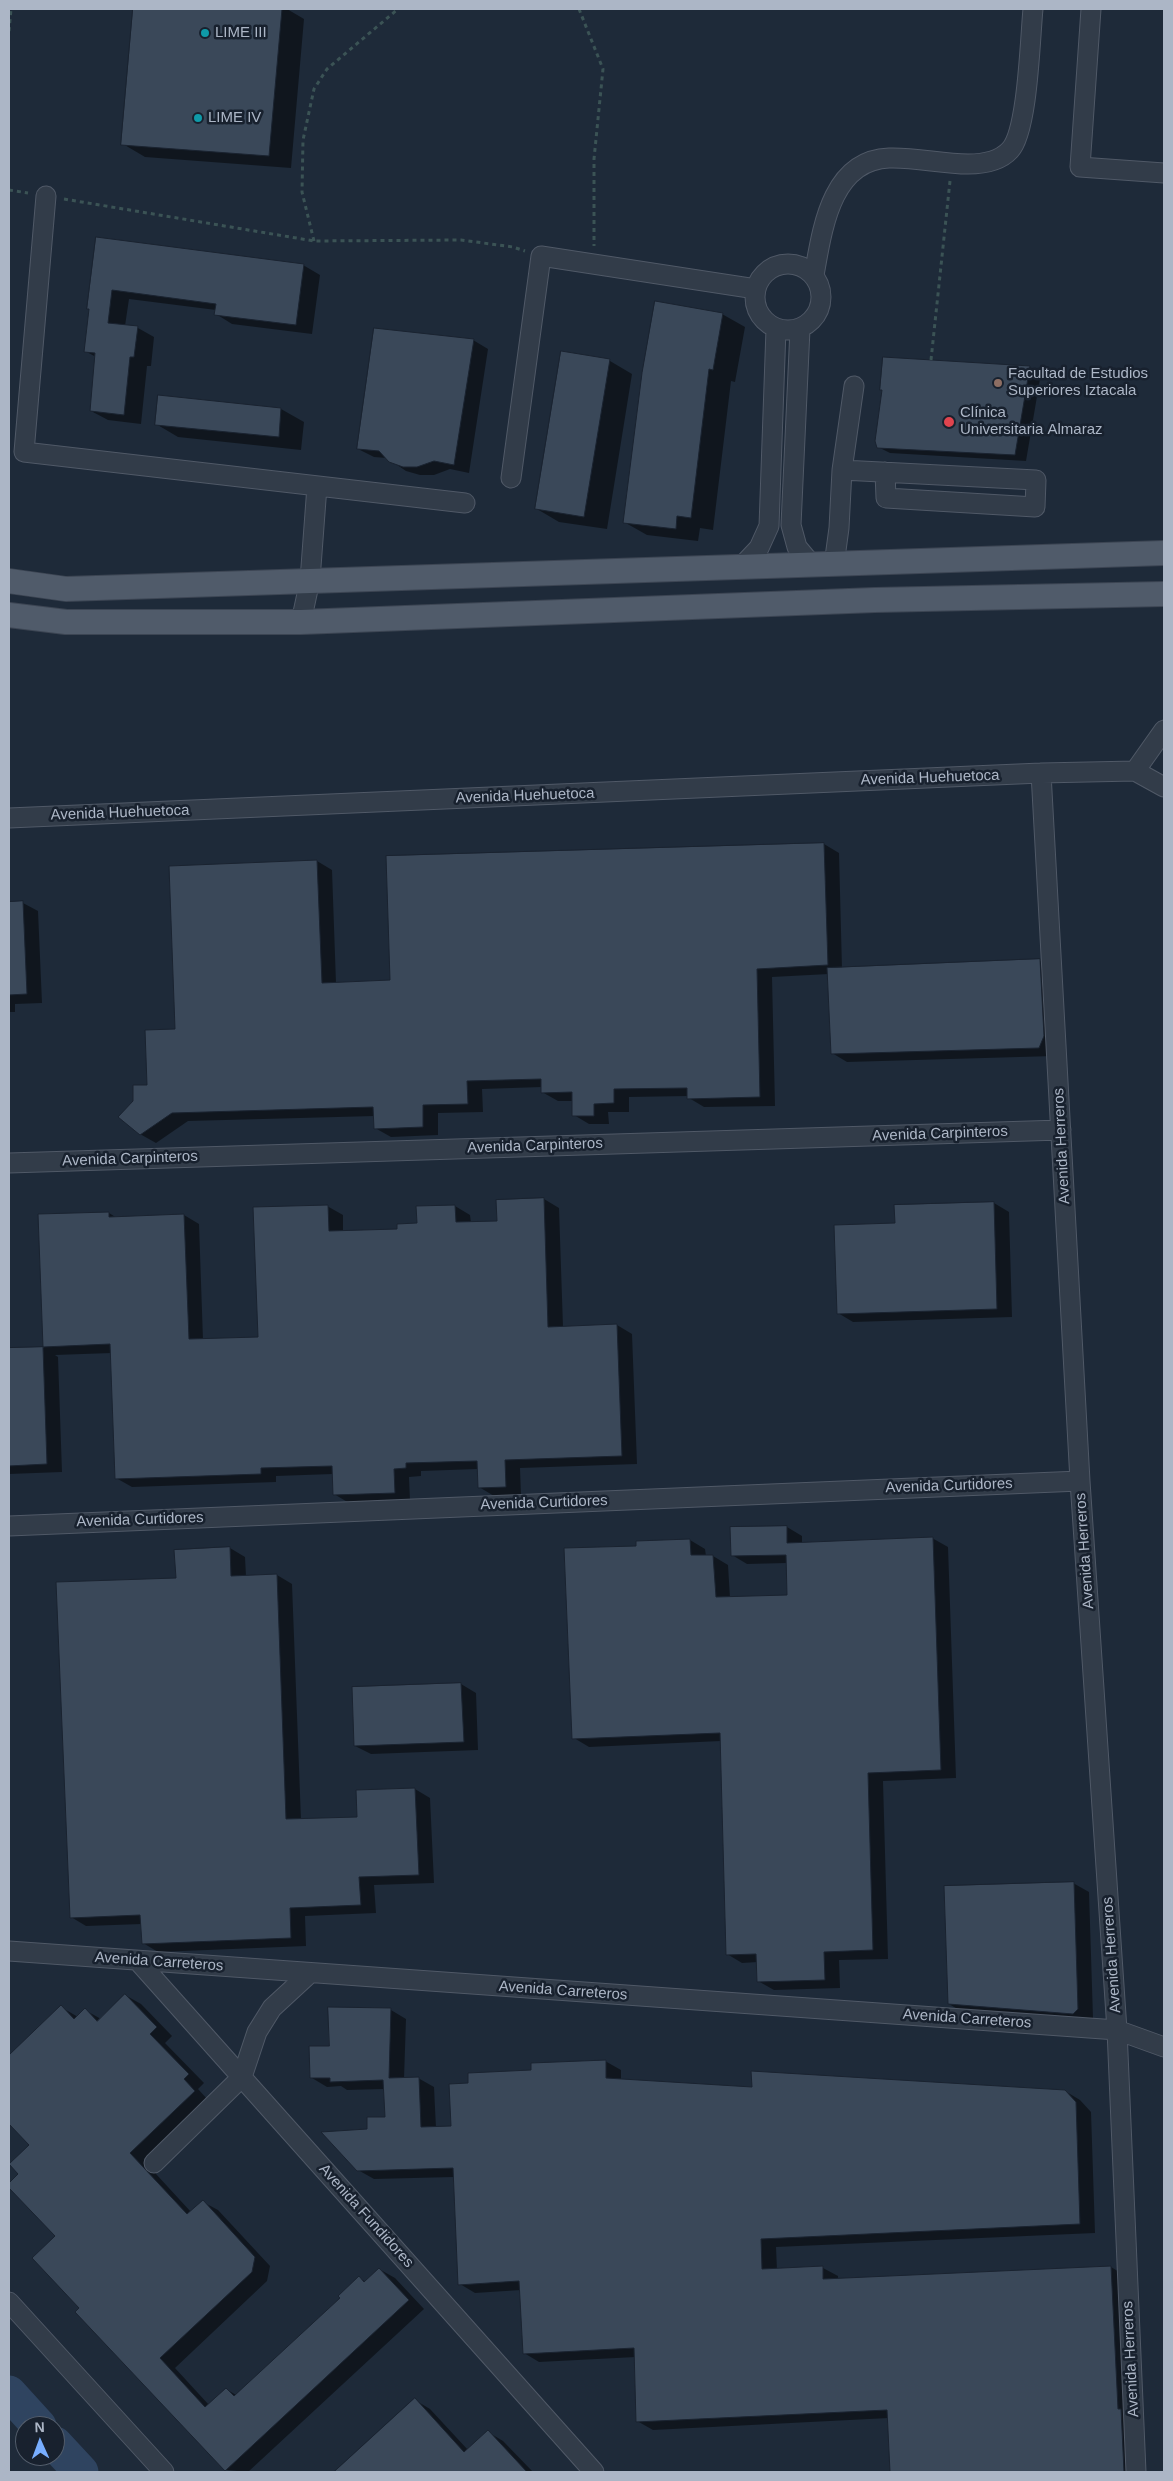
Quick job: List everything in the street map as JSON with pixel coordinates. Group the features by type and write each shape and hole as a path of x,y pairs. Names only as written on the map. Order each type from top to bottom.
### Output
{"main road":[{"path":"9,581 66,588 874,564 1164,553"},
{"path":"874,564 875,600"},
{"path":"9,615 66,622 300,622 875,600 1164,594"}],"street":[{"path":"814,275 825,216 839,187 862,166 888,158 986,164 1010,150 1021,126 1033,9"},
{"path":"1091,9 1080,167 1164,173"},
{"path":"46,196 24,452 465,503"},
{"path":"510,478 541,256 756,289"},
{"path":"793,264 804,268 814,275 820,286 822,299 815,317 800,329 792,331 776,329 765,322 758,312 754,301 756,289 761,278 769,270 780,265 793,264"},
{"path":"741,567 760,548 769,526 776,329"},
{"path":"800,329 793,491 793,537 797,548 823,565 839,528 842,470 854,386"},
{"path":"842,470 885,472 1036,480 1035,506 886,498 885,472"},
{"path":"300,622 310,580 317,486"},
{"path":"770,492 793,491"},
{"path":"1135,771 1164,730"},
{"path":"1041,773 1135,771 1164,787"},
{"name":"Avenida Huehuetoca","path":"9,818 1041,773"},
{"name":"Avenida Herreros","path":"1041,773 1080,1481 1117,2030 1136,2472"},
{"name":"Avenida Carpinteros","path":"9,1163 1061,1130"},
{"name":"Avenida Curtidores","path":"9,1526 1080,1481"},
{"name":"Avenida Carreteros","path":"9,1951 1117,2030"},
{"name":"Avenida Fundidores","path":"138,1960 594,2472"},
{"path":"154,2163 242,2077 257,2032 272,2008 310,1973"},
{"path":"1117,2030 1164,2047"},
{"path":"9,2302 164,2472"}],"path":[{"path":"9,31 11,9"},
{"path":"314,241 302,192 303,140 314,89 327,69 398,9"},
{"path":"579,9 603,69 594,159 594,265"},
{"path":"931,360 950,181"},
{"path":"9,190 314,241 461,240 512,247 541,256"}],"building":[{"path":"133,9 282,9 269,156 121,145"},
{"path":"96,237 304,264 296,325 214,315 216,304 112,290 108,323 138,326 134,357 130,357 124,415 90,411 95,353 84,352"},
{"path":"655,301 723,313 713,370 709,369 691,518 677,516 676,529 623,523 642,373"},
{"path":"374,328 474,339 454,465 434,461 417,467 403,467 389,462 379,451 357,449"},
{"path":"561,351 610,359 584,517 535,509"},
{"name":"Clínica Universitaria Almaraz","path":"883,357 1030,366 1015,455 877,448 875,441 882,390 880,390"},
{"path":"158,395 281,408 279,437 155,425"},
{"path":"824,843 828,965 757,969 760,1097 687,1099 687,1088 614,1089 614,1103 594,1104 594,1116 572,1116 572,1092 541,1093 541,1079 467,1081 468,1104 423,1105 423,1127 374,1129 373,1107 172,1113 140,1135 118,1117 133,1101 133,1085 147,1085 145,1030 175,1029 169,866 317,860 322,983 390,980 386,856"},
{"path":"23,901 27,994 9,995 9,902"},
{"path":"1040,959 1044,1036 1039,1048 831,1054 827,968"},
{"path":"544,1198 548,1327 617,1324 622,1456 505,1460 506,1487 478,1488 477,1461 406,1463 406,1468 394,1469 395,1493 333,1495 332,1466 261,1468 261,1474 115,1479 110,1344 43,1347 38,1214 109,1212 109,1217 184,1214 189,1339 258,1337 253,1207 328,1205 329,1231 397,1229 397,1224 417,1223 416,1206 455,1205 456,1222 497,1221 496,1200"},
{"path":"994,1202 997,1309 837,1314 834,1225 895,1223 894,1205"},
{"path":"43,1347 47,1464 9,1466 9,1348"},
{"path":"787,1526 787,1543 933,1537 941,1770 868,1773 873,1950 824,1952 825,1980 757,1982 756,1954 726,1955 720,1733 572,1739 564,1548 636,1546 636,1541 690,1539 691,1555 713,1555 716,1597 787,1595 786,1555 731,1556 730,1527"},
{"path":"230,1547 231,1576 277,1574 286,1819 357,1817 356,1790 415,1788 419,1875 359,1877 361,1905 290,1908 291,1938 142,1944 140,1915 70,1918 56,1582 176,1578 174,1550"},
{"path":"461,1683 464,1742 354,1746 352,1687"},
{"path":"1074,1882 1078,2009 1073,2014 948,2004 944,1886"},
{"path":"125,1994 157,2027 150,2034 189,2074 184,2079 195,2091 130,2153 187,2214 203,2200 255,2257 252,2272 160,2358 205,2407 226,2388 234,2396 340,2298 338,2296 359,2276 364,2282 379,2268 409,2300 225,2471 75,2312 79,2308 32,2258 55,2236 9,2188 9,2183 18,2174 9,2164 29,2145 9,2124 9,2055 61,2005 74,2019 85,2008 97,2021"},
{"path":"328,2007 391,2008 389,2078 419,2077 421,2127 451,2126 449,2084 468,2083 468,2073 531,2070 531,2063 606,2060 606,2078 752,2087 751,2071 1065,2090 1076,2102 1080,2224 761,2239 762,2269 823,2266 823,2279 1111,2266 1118,2409 1121,2409 1124,2472 890,2472 887,2410 636,2422 634,2348 523,2354 519,2281 458,2285 453,2168 357,2171 321,2132 367,2129 367,2117 385,2117 383,2080 330,2082 330,2078 310,2078 309,2046 329,2046"},
{"path":"415,2398 464,2452 488,2430 527,2472 334,2472"}],"waterway":[{"path":"9,2393 30,2416"},
{"path":"65,2455 81,2472"}],"place":[{"name":"LIME III","path":"205,33"},
{"name":"LIME IV","path":"198,118"},
{"name":"Facultad de Estudios Superiores Iztacala","path":"998,383"},
{"name":"Clínica Universitaria Almaraz","path":"949,422"}]}
